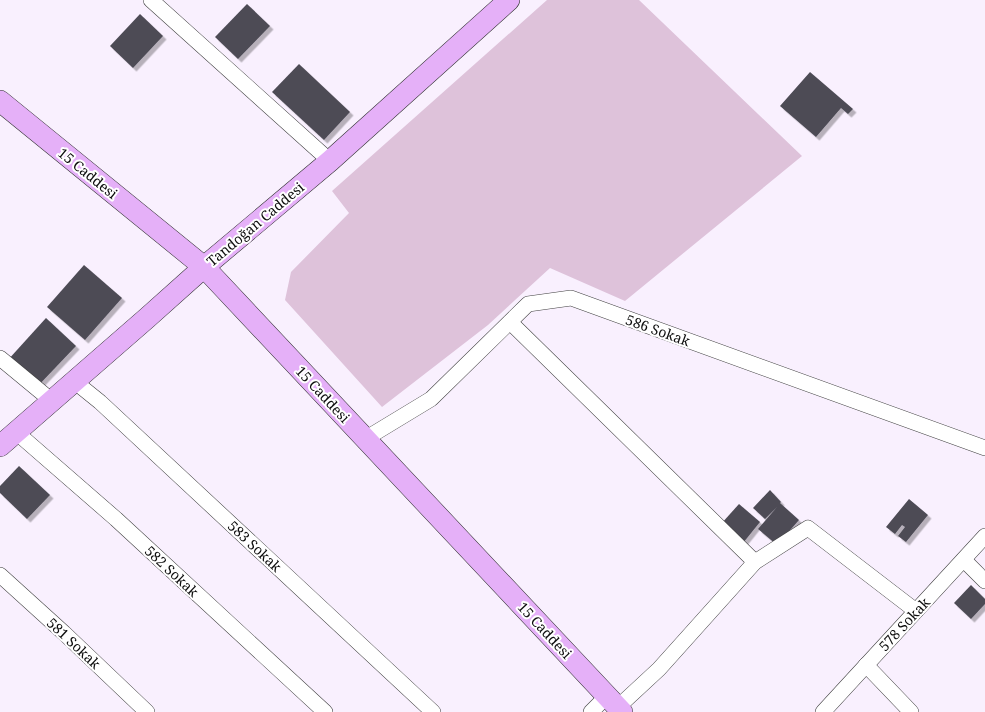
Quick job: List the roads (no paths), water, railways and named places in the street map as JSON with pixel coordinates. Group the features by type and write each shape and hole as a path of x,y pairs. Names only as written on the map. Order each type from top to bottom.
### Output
{"street":[{"path":"151,0 330,160"},
{"name":"Tandoğan Caddesi","path":"0,446 204,267 330,160 509,0"},
{"name":"15 Caddesi","path":"0,102 204,267 616,705"},
{"name":"586 Sokak","path":"365,439 431,399 528,304 571,298 985,448"},
{"path":"510,322 755,562"},
{"path":"0,358 52,401"},
{"name":"583 Sokak","path":"74,381 106,407 433,712"},
{"name":"582 Sokak","path":"16,432 116,519 325,712"},
{"path":"591,712 616,705 658,669 755,562 808,528 916,611"},
{"name":"578 Sokak","path":"823,712 985,536"},
{"path":"964,560 985,581"},
{"name":"581 Sokak","path":"0,575 64,633 147,712"},
{"path":"866,665 911,712"}]}
